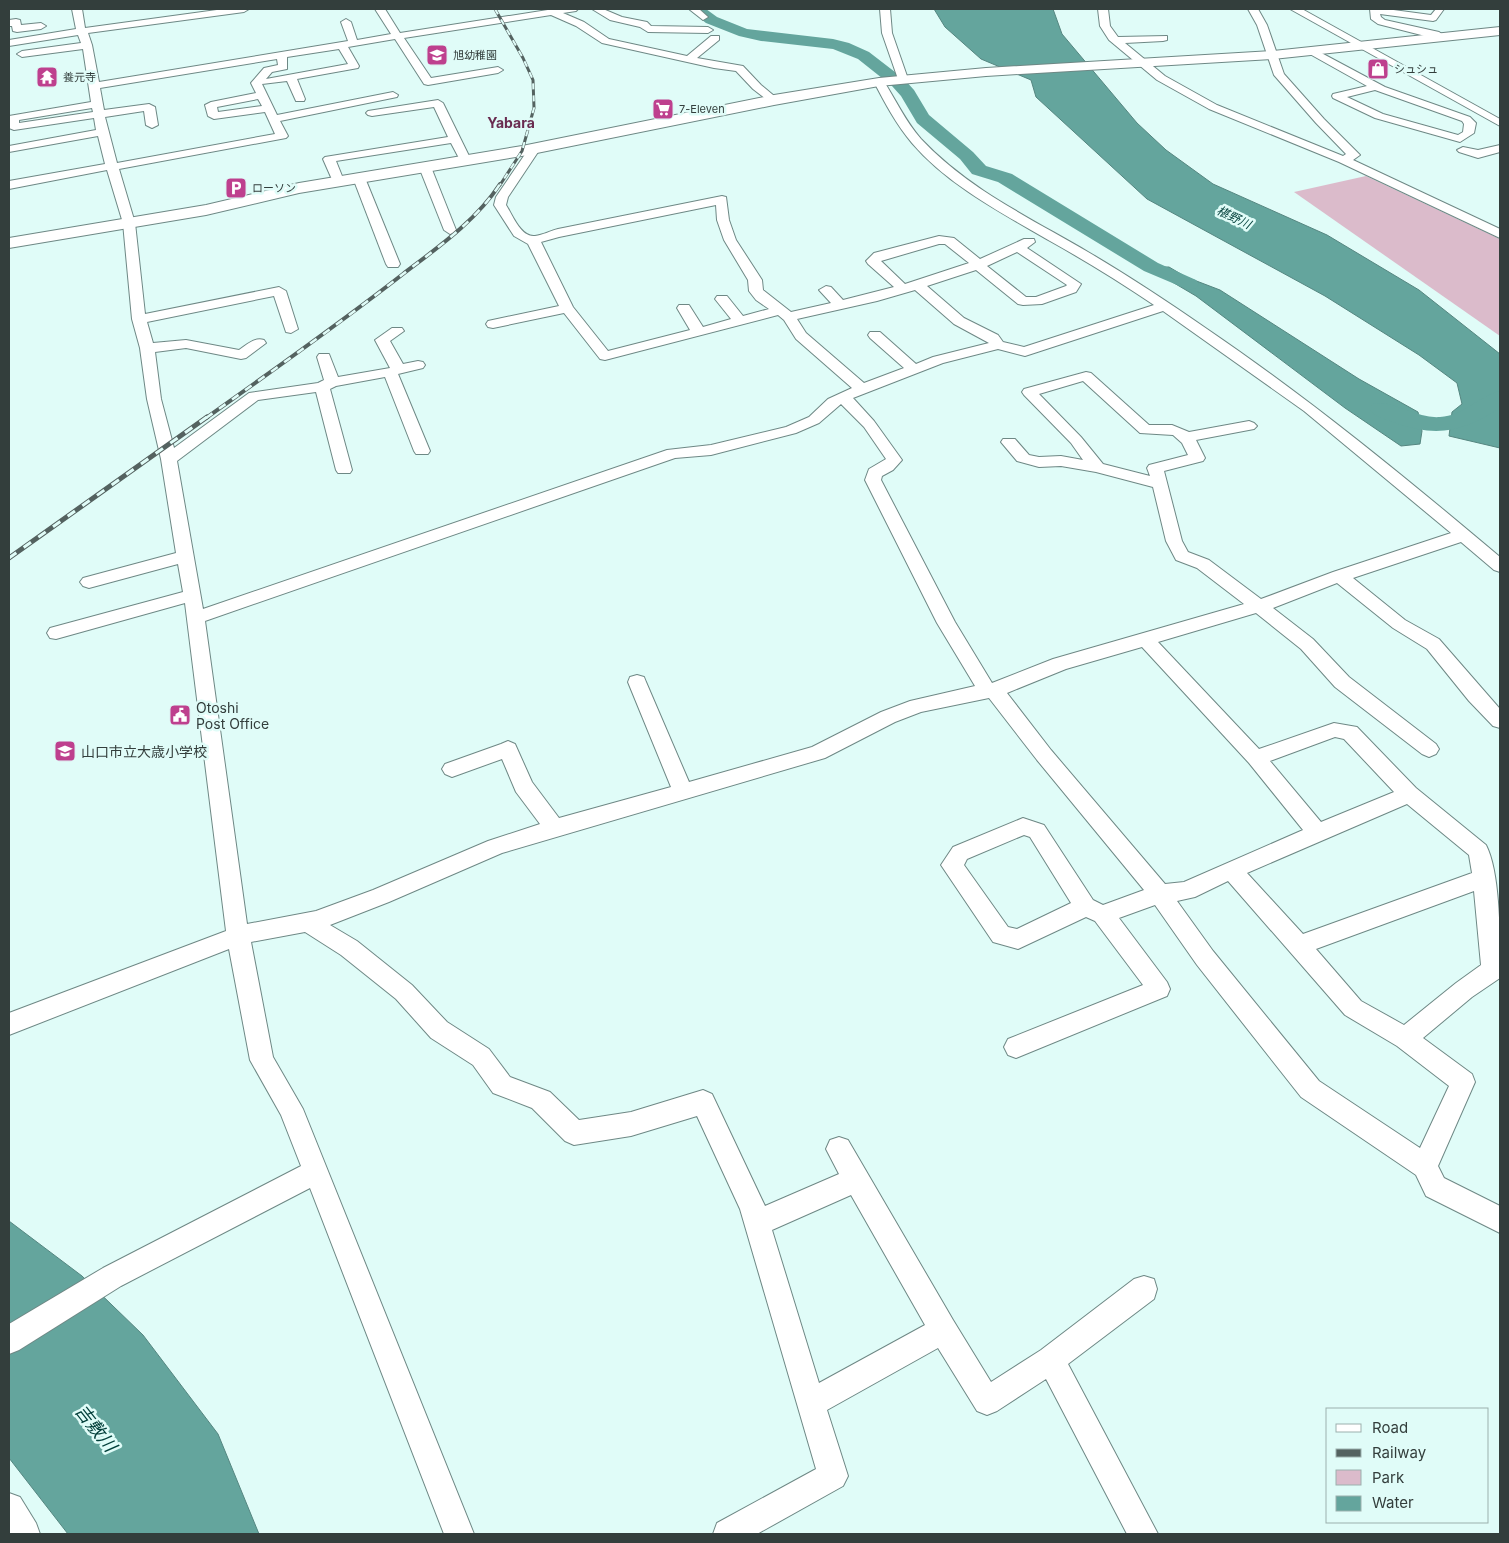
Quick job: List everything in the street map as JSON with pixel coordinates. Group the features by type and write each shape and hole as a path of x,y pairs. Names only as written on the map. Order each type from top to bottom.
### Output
{"street":[{"path":"9,23 16,22 17,29 80,19 244,9"},
{"path":"380,9 428,82 498,70"},
{"path":"94,86 494,20 573,9"},
{"path":"599,10 631,9 640,24"},
{"path":"694,9 703,17"},
{"path":"885,9 887,33 907,79"},
{"path":"1103,9 1104,26 1115,40 1138,62 1161,78 1213,107 1343,160 1500,234"},
{"path":"1253,9 1262,25 1279,75 1320,121 1354,155 1343,160"},
{"path":"1295,9 1500,124"},
{"path":"1438,16 1372,9 1374,16 1382,22 1441,37"},
{"path":"599,10 627,22 643,24 648,29 660,31 696,28 711,34 690,60"},
{"path":"554,13 580,24 606,41 690,60 740,68 757,87 774,100"},
{"path":"9,43 80,19"},
{"path":"80,19 102,132 129,224 139,319 147,348 154,399 168,459 186,556 196,618 233,909 240,935 262,1060 291,1109 459,1534"},
{"path":"346,22 354,44"},
{"path":"9,243 206,210 298,188 534,149 774,100 879,82 1138,62 1273,55 1500,32"},
{"path":"1115,40 1163,38"},
{"path":"9,56 86,45"},
{"path":"342,46 362,77"},
{"path":"1312,51 1376,87 1466,119 1470,123 1468,133 1460,139 1417,127 1379,116 1337,96 1376,87"},
{"path":"256,83 268,70 288,66 281,55"},
{"path":"330,59 348,56"},
{"path":"256,83 354,66"},
{"path":"291,78 300,92"},
{"path":"879,82 901,123 924,151 985,198 1082,254 1164,306 1266,376 1386,468 1500,566"},
{"path":"9,185 282,136 256,83"},
{"path":"263,95 211,105 214,116 267,108"},
{"path":"274,119 393,95"},
{"path":"1417,103 1447,95"},
{"path":"372,113 438,103 440,117 454,138 465,160"},
{"path":"11,118 14,127 98,109 149,107 152,125"},
{"path":"9,149 102,132"},
{"path":"338,181 328,159 454,138"},
{"path":"1463,150 1478,154 1500,148"},
{"path":"534,149 502,196 500,205 524,239 534,241 558,233 722,200 723,220 730,240 755,280 756,291 784,314 801,336 862,389"},
{"path":"425,167 450,230"},
{"path":"359,178 393,264"},
{"path":"534,241 568,308 605,356 740,321 840,305 917,285 980,264 1046,234"},
{"path":"902,289 873,260 879,256 939,240 949,241 980,264 1023,301 1036,301 1071,289 1074,284 1017,247"},
{"path":"917,285 958,321 993,338 998,345"},
{"path":"826,290 840,305"},
{"path":"139,319 278,291 291,329"},
{"path":"722,299 740,321"},
{"path":"196,618 673,453 711,450 791,430 814,420 833,402 843,397 938,360 998,345 1025,352 1164,306"},
{"path":"493,324 568,308"},
{"path":"684,308 698,332"},
{"path":"397,331 382,340 395,371 422,451"},
{"path":"875,335 913,369"},
{"path":"147,348 186,344 241,355 259,343"},
{"path":"324,357 327,385 344,470"},
{"path":"168,459 254,396 327,385 418,365"},
{"path":"1097,467 1076,440 1029,392 1086,376 1145,430 1176,429 1186,438 1197,458 1155,468 1174,541 1182,556 1203,564 1259,606 1307,644 1342,682 1430,749"},
{"path":"843,397 869,424 894,460 887,467 875,473 873,480 946,623 991,691 1160,894 1205,958 1310,1089 1425,1166 1435,1187 1500,1220"},
{"path":"1186,438 1249,426"},
{"path":"1009,442 1023,458 1039,462 1061,461 1097,467 1160,484"},
{"path":"9,1024 240,935 308,922 381,896 495,847 818,753 888,717 917,706 958,696 991,691 1060,664 1259,606 1339,576 1463,535"},
{"path":"89,582 186,556"},
{"path":"1339,576 1399,624 1433,644 1476,696 1500,721"},
{"path":"56,633 192,595"},
{"path":"1146,640 1256,758 1318,833"},
{"path":"638,682 683,792"},
{"path":"1256,758 1334,730 1350,732 1409,794 1480,851 1492,970 1404,1038"},
{"path":"452,769 508,749 523,786 555,828"},
{"path":"1016,1047 1159,989 1094,910 1037,830 1023,826 960,853 952,866 1001,935 1018,939 1094,910 1160,894 1187,891 1231,870 1409,794"},
{"path":"1231,870 1354,1008 1404,1038 1463,1082 1425,1166"},
{"path":"1299,945 1484,878"},
{"path":"308,922 349,948 404,992 439,1030 481,1057 502,1086 541,1100 574,1133 632,1124 703,1102 752,1207 833,1476 728,1534"},
{"path":"840,1149 987,1401 1051,1360 1144,1289"},
{"path":"9,1340 112,1277 315,1172"},
{"path":"757,1223 857,1179"},
{"path":"811,1403 944,1330"},
{"path":"1051,1360 1143,1534"},
{"path":"9,1508 24,1534"}],"green space":[{"path":"1366,176 1500,239 1500,336 1294,192"}],"water":[{"name":"椹野川","path":"934,9 1053,9 1062,34 1137,123 1166,150 1213,184 1327,235 1419,290 1500,354 1500,448 1449,436 1452,412 1462,404 1457,383 1419,355 1325,296 1147,199 1036,97 1031,80 981,59 945,27"},
{"path":"1151,267 1169,267 1186,277 1220,290 1359,379 1418,412 1422,431 1420,444 1401,446 1345,408 1196,296 1157,273"},
{"name":"吉敷川","path":"9,1221 82,1276 143,1335 218,1434 259,1534 68,1534 9,1458"}],"waterway":[{"path":"696,9 711,20 744,33 833,44 854,50 863,55 898,82 908,93 923,119 967,155 979,170 1005,178 1151,267 1189,284"},
{"path":"1381,409 1418,422 1437,425 1456,422 1500,398"}],"railway":[{"path":"495,9 523,58 533,80 534,108 522,151 500,185"},
{"path":"206,418 379,293 442,244 480,210 500,184"},
{"path":"9,558 207,417"}],"place":[{"name":"旭幼稚園","path":"437,55"},
{"name":"シュシュ","path":"1378,69"},
{"name":"養元寺","path":"47,77"},
{"name":"7-Eleven","path":"663,109"},
{"name":"ローソン","path":"236,188"},
{"name":"Otoshi Post Office","path":"180,715"},
{"name":"山口市立大歳小学校","path":"65,751"}],"district":[{"name":"Yabara","path":"511,122"}]}
